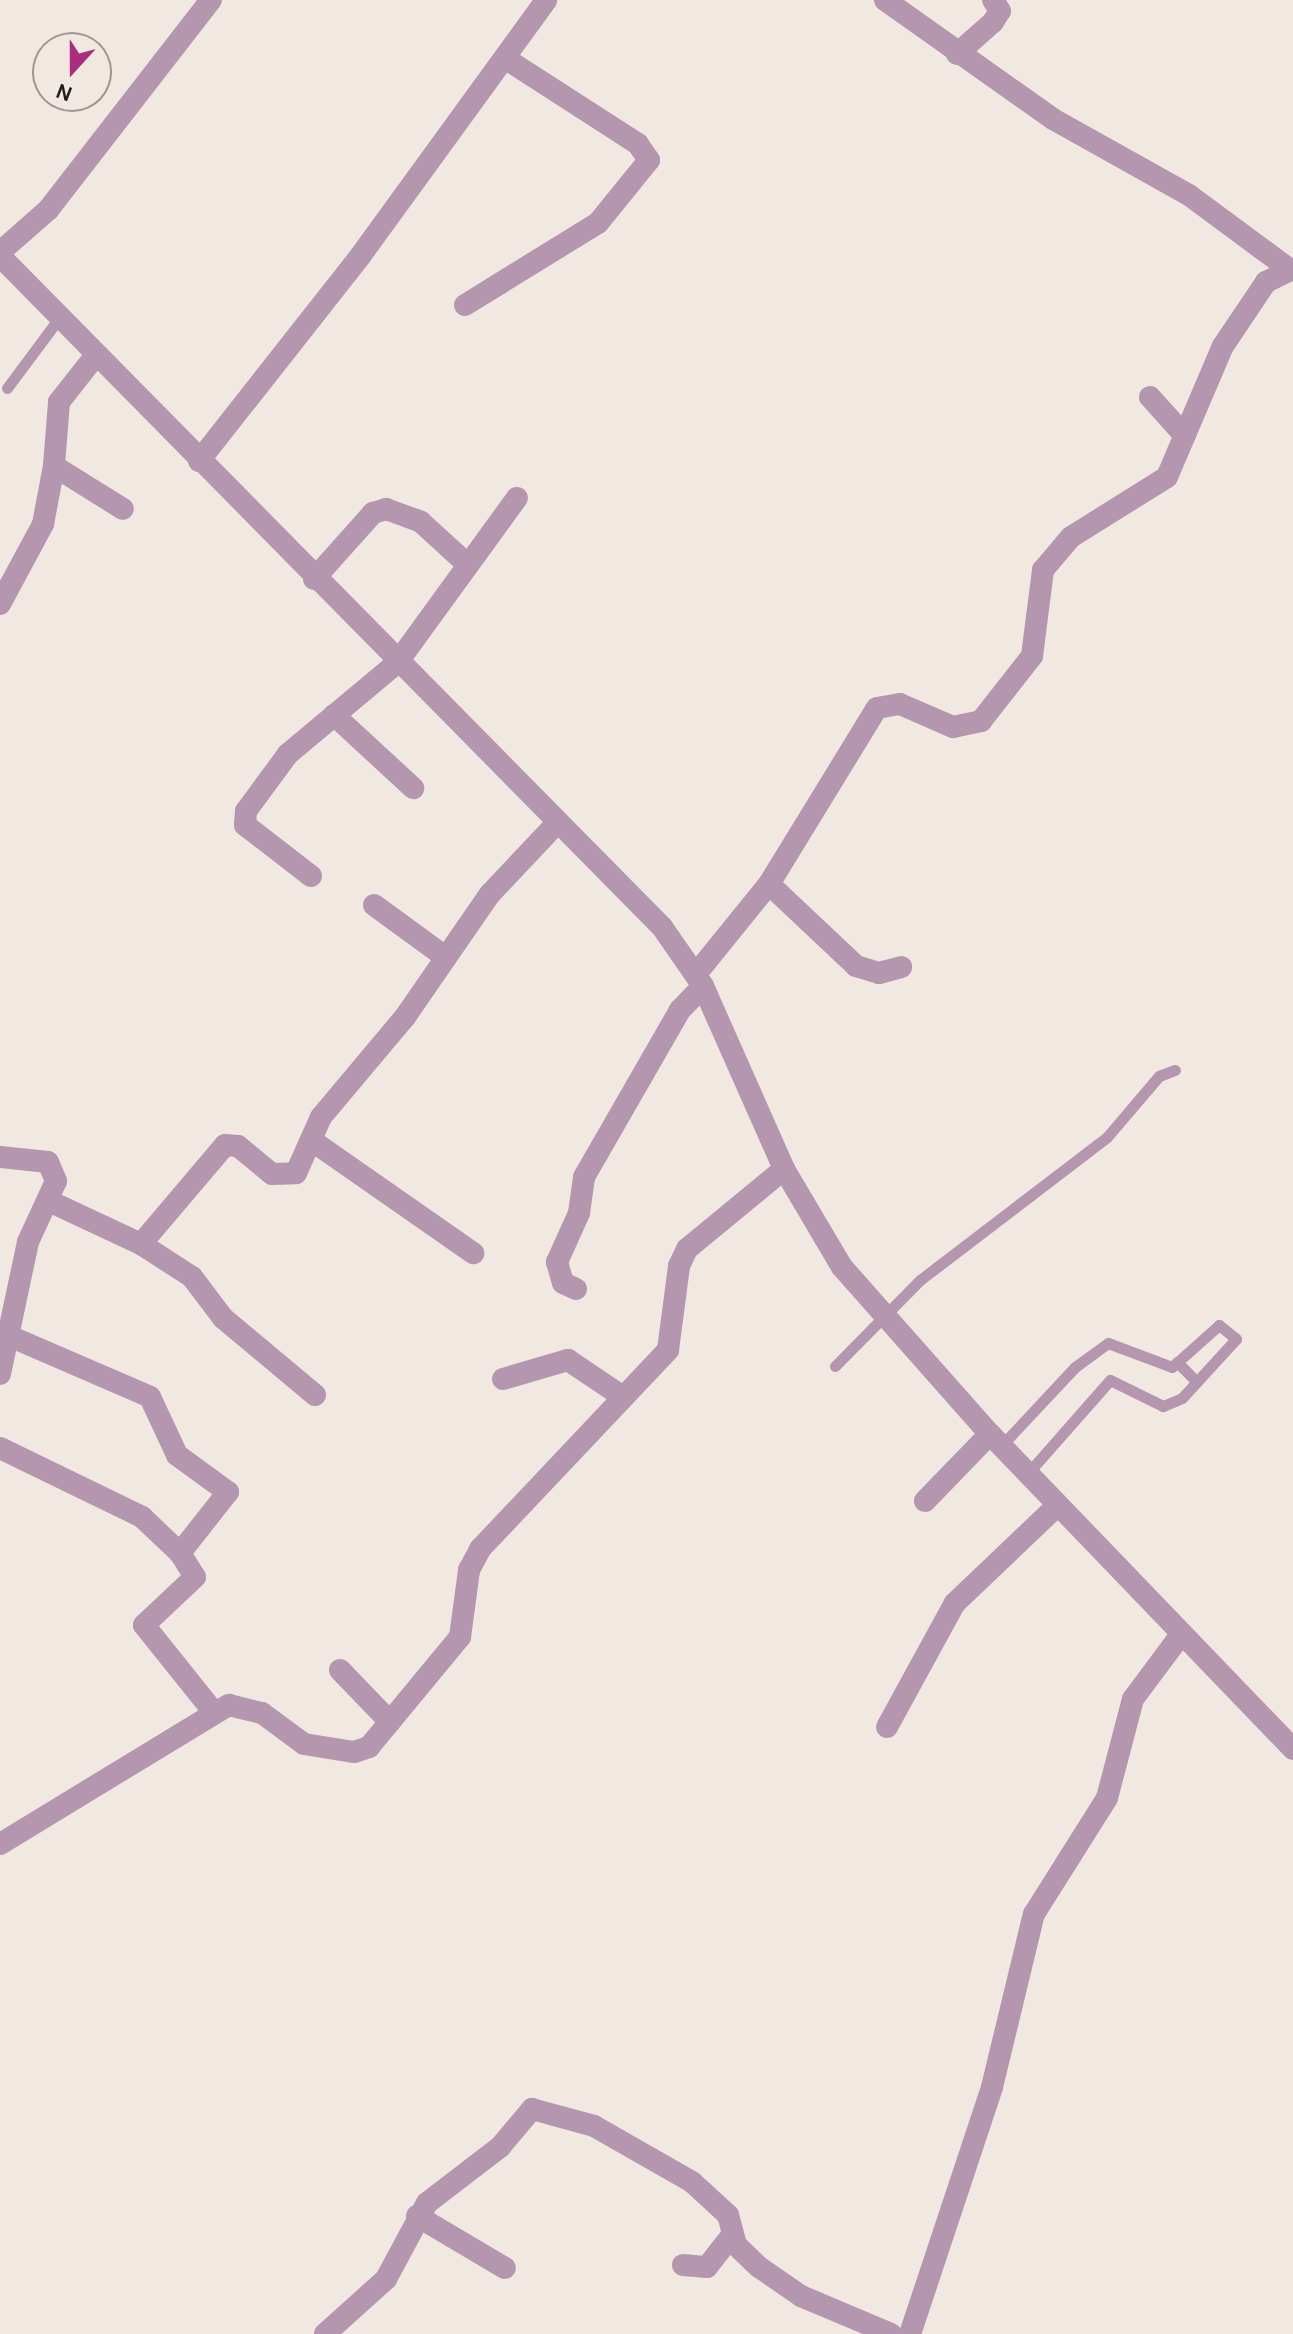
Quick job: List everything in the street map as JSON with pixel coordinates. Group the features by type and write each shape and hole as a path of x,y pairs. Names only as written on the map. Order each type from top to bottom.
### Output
{"street":[{"path":"211,0 48,210 0,254 314,579 648,911 699,980 784,1169 836,1257 996,1439 1180,1636 1293,1749"},
{"path":"199,461 506,59 546,0"},
{"path":"576,1289 563,1283 557,1262 579,1213 584,1177 680,1010 769,884 877,708 900,704 953,727 981,721 1032,656 1043,570 1071,537 1154,491 1185,436 1223,346 1266,282 1291,269 1189,195 1095,147 957,54 885,0"},
{"path":"957,54 1000,11 993,0"},
{"path":"465,305 598,223 649,160 638,144 506,59"},
{"path":"0,604 43,524 54,466 59,402 96,355"},
{"path":"1150,397 1185,436"},
{"path":"54,466 123,509"},
{"path":"311,876 245,825 244,817 279,764 397,663 517,498"},
{"path":"314,579 373,513 386,509 421,522 467,564"},
{"path":"334,715 413,788"},
{"path":"141,1244 219,1148 238,1146 272,1174 288,1176 301,1167 321,1117 405,1017 444,956 490,894 557,823"},
{"path":"769,884 856,966 879,973 901,967"},
{"path":"374,905 444,956"},
{"path":"311,1140 473,1253"},
{"path":"0,1157 18,1154 54,1166 49,1201 28,1242 7,1296 7,1335 0,1374"},
{"path":"0,1844 213,1711 249,1707 304,1744 354,1752 369,1747 460,1637 469,1570 480,1549 620,1395 673,1342 674,1291 687,1249 784,1169"},
{"path":"49,1201 141,1244 192,1277 223,1318 315,1395"},
{"path":"7,1335 150,1397 177,1455 228,1492 180,1553"},
{"path":"503,1379 568,1360 620,1395"},
{"path":"925,1501 996,1439"},
{"path":"0,1448 142,1517 180,1553 195,1577 144,1625 213,1711"},
{"path":"887,1727 955,1603 1058,1505"},
{"path":"910,2334 992,2087 1034,1914 1107,1798 1133,1699 1180,1636"},
{"path":"340,1670 390,1722"},
{"path":"325,2334 386,2279 417,2216 500,2147 532,2109 594,2126 692,2182 728,2215 732,2235 745,2255 788,2289 891,2334"},
{"path":"417,2216 505,2268"},
{"path":"683,2265 707,2267 732,2235"}],"lane":[{"path":"7,388 60,317"},
{"path":"835,1366 920,1280 1107,1137 1159,1076 1175,1070"},
{"path":"996,1439 1075,1367 1108,1343 1153,1364 1177,1362 1219,1325 1226,1327 1236,1339 1234,1347 1197,1382 1163,1406 1110,1380 1028,1473"},
{"path":"1177,1362 1197,1382"}]}
